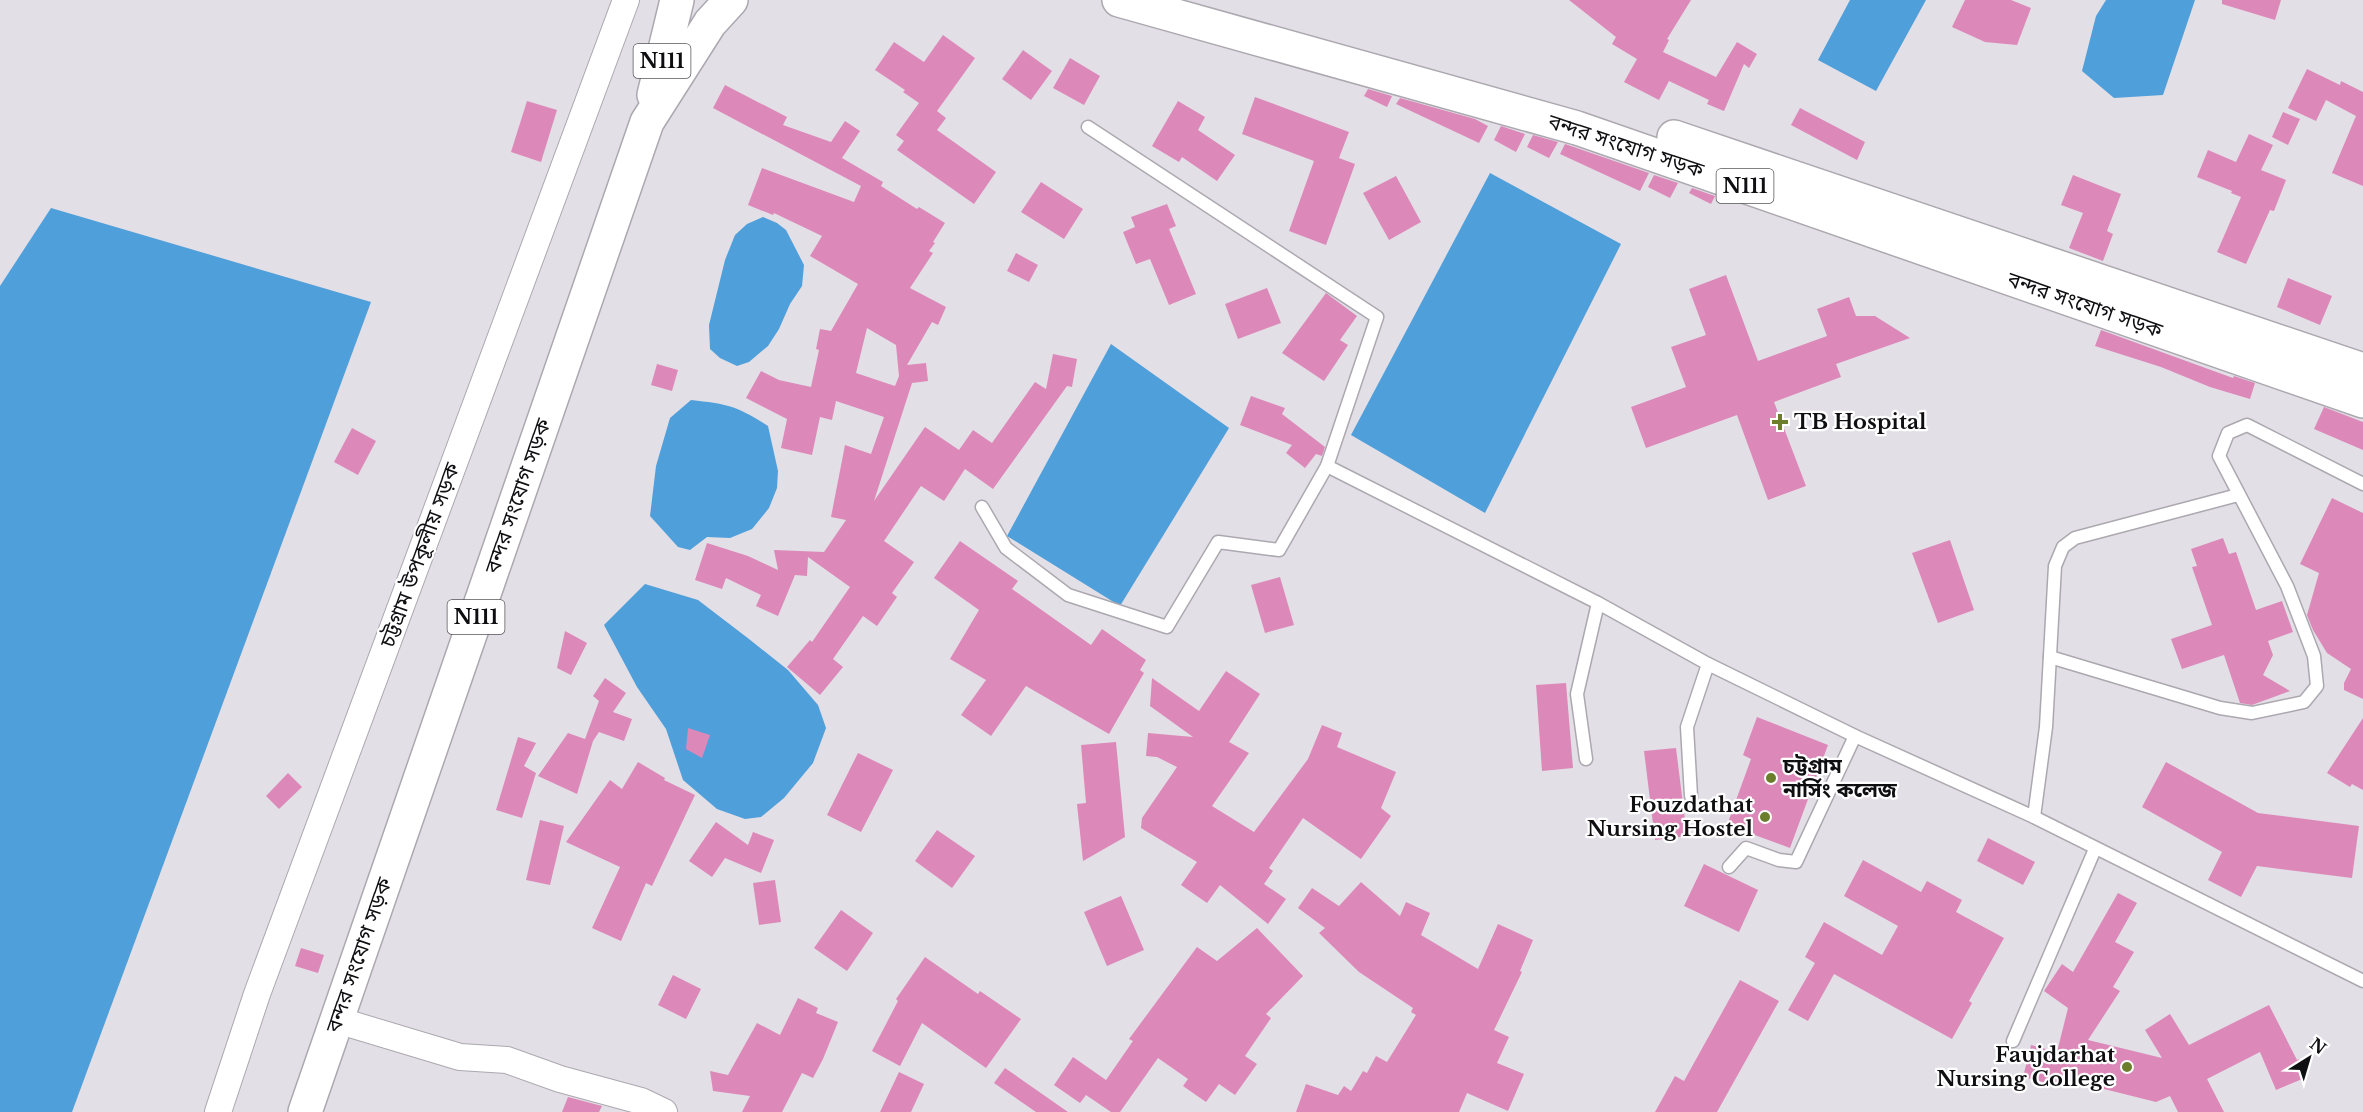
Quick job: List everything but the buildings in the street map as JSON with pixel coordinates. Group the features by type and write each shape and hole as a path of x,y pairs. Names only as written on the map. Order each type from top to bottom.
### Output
{"highway":[{"name":"N111","path":"647,122 677,0"},
{"name":"বন্দর সংযোগ সড়ক","path":"305,1112 647,122 710,23 731,0"},
{"name":"বন্দর সংযোগ সড়ক","path":"1119,0 1577,128 2363,401"},
{"name":"বন্দর সংযোগ সড়ক","path":"1199,0 1584,107 2363,370"}],"street":[{"name":"চট্টগ্রাম উপকূলীয় সড়ক","path":"218,1112 257,994 626,0"},
{"path":"337,1020 460,1057 507,1060 560,1080 641,1101 664,1112"}],"lane":[{"path":"982,507 1006,548 1068,595 1167,627 1218,542 1279,550 1327,466 1377,317 1088,127"},
{"path":"2050,657 2220,708 2252,713 2304,702 2317,686 2314,656 2287,586 2219,456 2228,433 2247,425 2363,484"},
{"path":"1327,466 1598,603 1708,664 1855,736 2034,817 2363,981"},
{"path":"2034,817 2046,728 2055,566 2063,547 2075,538 2238,495"},
{"path":"1586,759 1577,694 1598,603"},
{"path":"1691,796 1687,727 1708,664"},
{"path":"1729,867 1746,848 1779,860 1796,862 1855,736"},
{"path":"2013,1041 2095,849"}],"water":[{"path":"1850,0 1926,0 1876,91 1818,60"},
{"path":"2106,0 2195,0 2163,95 2114,98 2082,71 2096,16"},
{"path":"1490,173 1621,244 1485,513 1351,435"},
{"path":"51,208 371,302 72,1112 0,1112 0,286"},
{"path":"763,217 786,230 804,265 802,286 768,346 749,362 737,366 720,358 710,349 709,325 725,260 735,235 747,224"},
{"path":"1111,344 1229,428 1120,606 1007,536"},
{"path":"691,400 732,407 768,426 778,471 777,488 769,508 752,529 730,538 707,537 690,550 678,547 650,516 656,466 670,418"},
{"path":"645,584 698,600 788,670 818,705 826,728 813,763 784,798 761,817 745,819 717,809 683,780 666,729 637,687 604,625"}],"place":[{"name":"TB Hospital","path":"1780,422"},
{"name":"চট্টগ্রাম নার্সিং কলেজ","path":"1771,778"},
{"name":"Fouzdathat Nursing Hostel","path":"1765,817"},
{"name":"Faujdarhat Nursing College","path":"2127,1067"}]}
